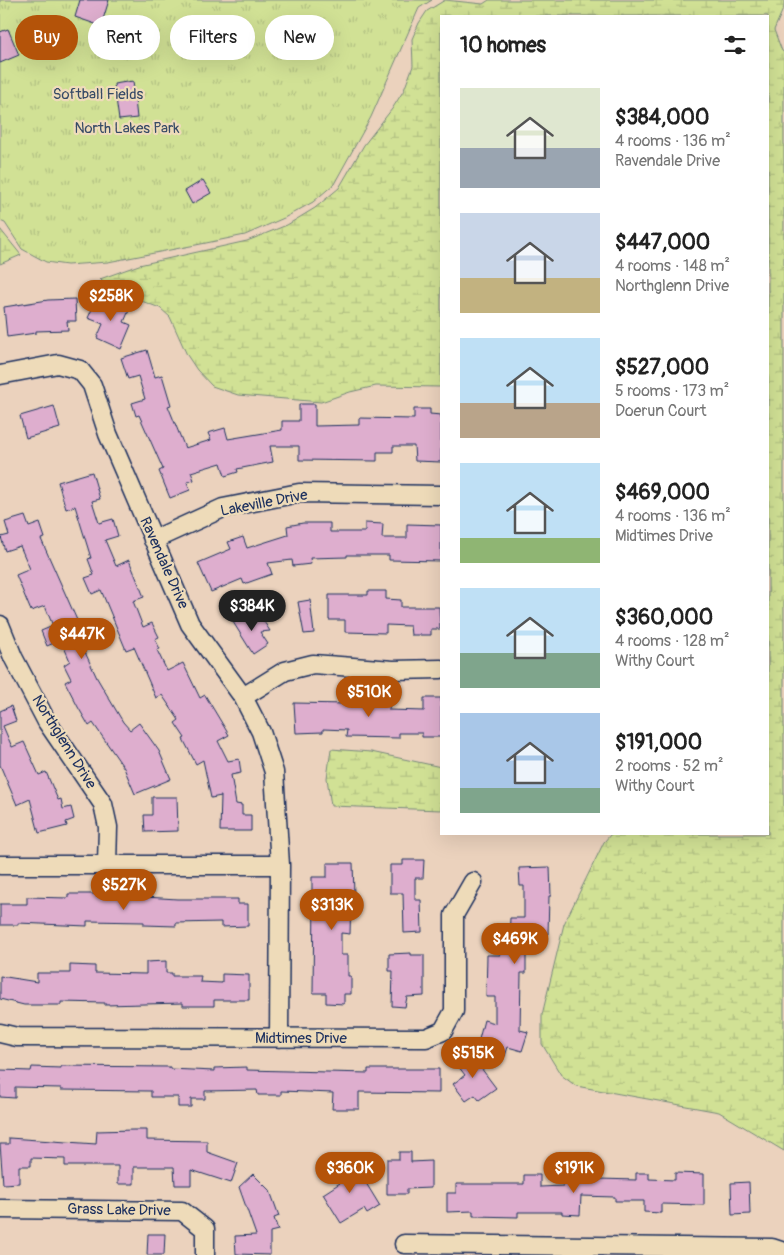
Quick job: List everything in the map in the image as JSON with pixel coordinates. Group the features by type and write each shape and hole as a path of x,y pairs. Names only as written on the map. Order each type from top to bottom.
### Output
{"street":[{"name":"Ravendale Drive","path":"0,375 58,364 80,370 92,385 108,434 190,624 243,697 261,732 274,772 280,865 279,1038"},
{"name":"Lakeville Drive","path":"153,540 223,508 300,493 440,495"},
{"name":"Northglenn Drive","path":"0,625 13,657 47,722 103,804 108,827 107,864"},
{"path":"243,697 285,671 313,664 394,670 440,669"},
{"path":"0,865 280,865"},
{"name":"Midtimes Drive","path":"0,1032 17,1037 426,1038 444,1031 454,1011 454,914 473,882"},
{"name":"Grass Lake Drive","path":"0,1209 182,1211 205,1228 206,1255"},
{"path":"404,1244 772,1248 784,1252"}],"green space":[{"name":"North Lakes Park","path":"0,0 432,0 419,8 371,117 334,184 313,202 284,218 245,235 108,262 67,265 46,262 22,249 5,223 0,221"},
{"path":"445,0 483,4 489,0 784,0 784,7 774,30 784,52 784,1151 719,1112 576,1086 561,1075 542,1044 542,1015 564,924 604,842 610,835 769,835 769,15 440,15 440,387 376,386 350,392 321,402 238,395 212,386 197,370 187,355 170,317 160,308 110,289 100,279 139,265 247,241 287,225 315,208 339,188 364,145 404,90 413,66 412,39 427,11"},
{"path":"0,229 21,255 0,264"},
{"path":"331,749 371,752 440,767 440,810 331,806 327,778"}],"building":[{"path":"80,0 109,0 104,15 88,15 88,22 78,18 78,15 76,15"},
{"path":"8,29 15,46 15,57 0,63 0,32"},
{"path":"133,81 137,118 119,120 114,84"},
{"path":"203,180 211,193 192,204 185,191"},
{"path":"97,298 111,304 113,300 130,308 124,322 131,325 121,349 97,338 103,324 88,318"},
{"path":"75,299 76,321 67,321 68,330 36,331 36,333 7,337 4,307 48,300"},
{"path":"147,350 155,377 162,375 171,405 168,406 185,448 211,440 208,433 225,428 228,439 282,430 282,421 299,421 299,404 315,404 315,426 359,425 359,418 414,419 414,409 430,409 430,414 440,415 440,462 415,461 414,446 393,446 393,452 377,452 377,461 299,460 299,446 270,446 273,462 237,469 238,472 225,476 221,463 191,472 194,480 187,482 190,490 170,498 159,471 163,469 139,415 136,416 132,403 145,399 138,376 128,379 121,358"},
{"path":"54,406 60,428 26,438 20,416"},
{"path":"92,472 100,499 92,501 99,523 113,519 118,536 105,540 116,566 129,560 144,597 133,601 143,627 152,623 159,637 155,639 160,649 157,650 167,671 183,663 200,698 205,695 229,735 218,741 228,761 239,759 241,773 231,775 236,804 242,805 242,815 251,815 251,831 220,831 221,796 211,798 203,760 196,764 183,739 185,738 175,723 179,720 162,695 156,698 134,647 126,650 101,590 92,594 85,578 94,575 88,559 91,558 75,506 66,509 58,482"},
{"path":"25,516 29,527 40,523 45,538 41,539 88,645 83,648 97,678 123,722 130,730 139,723 159,751 171,779 135,794 124,768 93,723 89,726 78,707 65,682 71,679 64,665 70,661 61,640 47,646 41,631 53,626 45,606 31,611 16,575 30,569 20,546 5,551 1,537 9,535 5,522"},
{"path":"303,523 330,523 330,532 365,532 365,523 383,524 382,538 407,538 407,524 440,525 440,561 389,560 389,555 347,555 347,557 310,558 311,564 293,566 292,560 268,563 272,574 244,584 242,579 211,592 198,563 231,549 228,542 243,537 247,548 288,535 287,526"},
{"path":"368,591 386,591 386,599 401,600 401,607 439,607 440,629 431,629 431,635 411,635 410,626 386,625 386,633 345,632 345,620 329,620 329,595 368,595"},
{"path":"310,600 314,633 304,634 298,602"},
{"path":"246,614 250,620 259,614 270,631 260,632 268,644 253,654 233,622"},
{"path":"348,696 390,696 389,710 424,711 424,698 440,698 440,737 422,737 422,733 399,733 399,738 346,737 347,730 323,729 323,732 296,733 294,703 347,704"},
{"path":"11,706 16,721 3,726 12,747 24,742 39,775 46,772 58,800 61,799 63,809 71,807 74,819 66,822 67,826 39,833 30,799 17,805 0,765 0,711"},
{"path":"152,797 177,797 178,831 145,832 144,815 152,815"},
{"path":"403,860 424,860 423,878 415,878 415,900 421,900 422,932 404,933 403,893 390,893 390,865 403,865"},
{"path":"327,863 353,863 354,895 351,895 350,934 341,933 341,955 348,955 348,976 351,976 351,994 344,994 344,1004 326,1003 326,993 313,993 314,895 312,895 312,877 327,877"},
{"path":"550,867 551,896 549,896 548,934 526,934 526,973 521,973 520,1030 528,1032 522,1051 508,1047 505,1056 477,1047 484,1020 495,1023 495,997 486,997 487,955 500,955 500,939 509,939 510,918 524,918 524,886 520,886 519,868"},
{"path":"68,894 177,899 238,899 238,904 248,904 248,926 221,927 221,922 176,923 176,926 144,925 144,922 87,921 87,926 18,923 18,925 0,925 0,904 27,904 27,897 68,898"},
{"path":"411,953 411,955 424,955 424,996 407,997 405,1007 392,1006 393,971 389,971 389,954"},
{"path":"166,961 166,973 172,973 172,976 201,976 200,982 222,983 222,974 249,975 249,1000 214,1000 214,1006 183,1006 183,1003 105,1005 105,1003 61,1002 61,1005 24,1005 0,999 0,976 37,982 37,973 70,973 70,965 95,966 95,973 146,974 146,962"},
{"path":"469,1052 496,1088 479,1100 475,1095 466,1101 453,1084 465,1075 455,1062"},
{"path":"61,1066 170,1067 170,1069 214,1071 214,1068 247,1067 247,1070 368,1073 368,1069 439,1069 439,1093 359,1092 359,1109 332,1109 333,1093 281,1091 281,1095 258,1095 257,1090 205,1091 205,1099 191,1099 191,1107 178,1107 178,1097 151,1097 151,1091 61,1090 61,1088 15,1087 15,1098 0,1097 0,1070 31,1071 32,1067 61,1068"},
{"path":"147,1130 147,1140 207,1141 207,1152 238,1163 231,1183 191,1170 191,1185 175,1185 174,1167 134,1167 134,1184 118,1184 118,1166 65,1166 65,1159 31,1158 31,1166 19,1166 19,1183 3,1184 0,1144 9,1144 9,1138 96,1144 97,1131"},
{"path":"399,1152 411,1152 411,1162 431,1161 431,1188 407,1189 407,1194 387,1194 387,1159 399,1159"},
{"path":"352,1160 380,1206 367,1214 364,1209 341,1223 323,1194 340,1183 334,1172"},
{"path":"563,1171 591,1171 591,1177 599,1177 599,1179 636,1180 636,1173 649,1173 649,1179 675,1180 675,1173 704,1174 704,1205 661,1204 661,1213 644,1212 644,1201 615,1201 615,1197 581,1196 580,1215 562,1214 562,1212 518,1212 518,1217 473,1216 473,1211 447,1212 447,1193 456,1193 456,1184 524,1184 524,1175 540,1175 540,1187 563,1186"},
{"path":"253,1174 270,1191 279,1216 274,1218 278,1230 270,1232 270,1255 236,1254 235,1236 256,1235 239,1187"},
{"path":"749,1182 750,1214 732,1215 731,1183"},
{"path":"148,1234 165,1234 164,1255 147,1255"}],"park label":[{"name":"Softball Fields","path":"98,94"}]}
